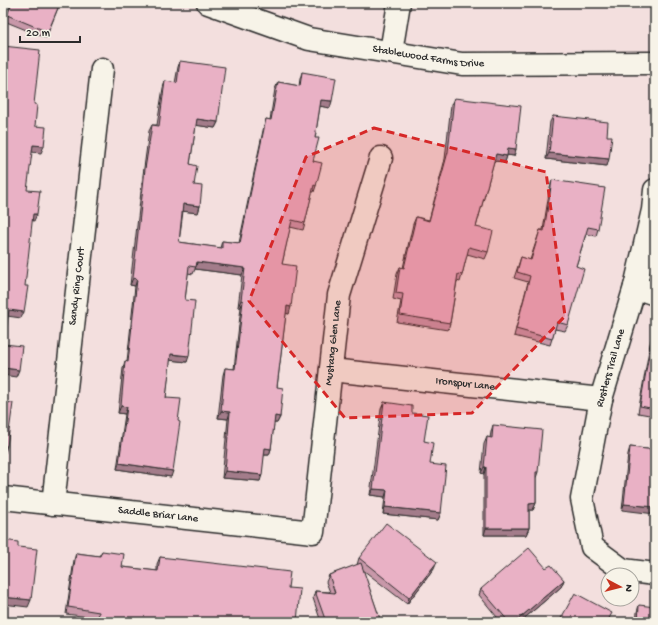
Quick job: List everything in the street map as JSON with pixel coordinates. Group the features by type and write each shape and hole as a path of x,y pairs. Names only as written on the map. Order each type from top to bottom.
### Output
{"street":[{"name":"Stablewood Farms Drive","path":"208,3 309,39 462,64 655,63"},
{"path":"391,52 400,3"},
{"name":"Sandy Ring Court","path":"53,504 102,69"},
{"name":"Mustang Glen Lane","path":"313,532 339,295 381,158"},
{"name":"Rustlers Trail Lane","path":"655,190 645,290 601,399 582,500 592,547 623,570 655,574"},
{"name":"Ironspur Lane","path":"331,370 601,399"},
{"name":"Saddle Briar Lane","path":"3,498 313,532"}],"highlighted area":[{"path":"374,128 546,172 565,316 472,413 345,418 249,301 306,157"}],"building":[{"path":"12,3 60,3 48,32 7,15"},
{"path":"3,46 40,50 34,104 37,105 35,126 46,127 44,146 33,145 27,190 40,191 37,214 33,214 25,286 28,286 24,312 9,310 4,344 22,346 19,370 4,368 3,373"},
{"path":"180,61 225,67 218,122 197,119 190,164 197,166 194,185 202,186 200,206 183,204 179,242 222,248 222,241 240,243 266,119 271,120 278,82 300,86 302,72 336,78 332,101 321,100 315,138 319,138 313,161 322,163 316,186 314,185 305,223 292,220 282,264 296,266 291,307 287,306 277,387 283,388 280,417 275,416 271,449 265,448 262,475 225,471 230,412 221,411 225,368 235,369 243,301 241,300 245,268 197,262 196,267 189,266 185,300 195,301 189,356 171,354 166,398 181,399 178,421 180,422 173,471 119,463 127,407 121,406 125,361 128,362 137,279 133,278 145,169 152,125 159,126 165,81 177,83"},
{"path":"454,98 521,106 516,149 508,148 507,156 496,154 476,227 493,231 488,252 469,247 462,275 458,274 450,323 400,315 403,294 396,293 400,267 404,268 416,217 429,221 448,152"},
{"path":"553,116 608,122 607,136 612,136 609,159 549,153"},
{"path":"552,180 605,188 598,229 588,227 576,266 584,269 568,325 557,322 552,339 516,329 530,276 517,272 521,257 531,260 540,230 544,231"},
{"path":"652,337 655,338 655,409 640,406"},
{"path":"3,402 13,403 7,446 3,446"},
{"path":"384,402 412,406 412,413 428,415 424,441 433,443 430,464 446,466 441,513 385,507 387,490 373,489"},
{"path":"493,425 542,430 538,472 536,472 536,503 529,504 529,528 486,528 486,467 484,467 487,437 492,438"},
{"path":"630,447 655,450 655,507 624,504"},
{"path":"386,523 437,562 409,598 359,558"},
{"path":"3,540 18,542 18,547 37,549 31,600 3,597"},
{"path":"529,548 546,568 551,565 564,580 515,622 509,622 481,589"},
{"path":"102,551 124,554 122,567 158,571 160,557 290,572 288,588 300,589 297,622 118,622 98,619 99,612 68,607 76,553 100,556"},
{"path":"361,563 381,622 326,622 315,591 335,593 329,575"},
{"path":"575,593 612,613 607,622 559,622"},
{"path":"640,605 655,607 655,622 638,622"}]}
